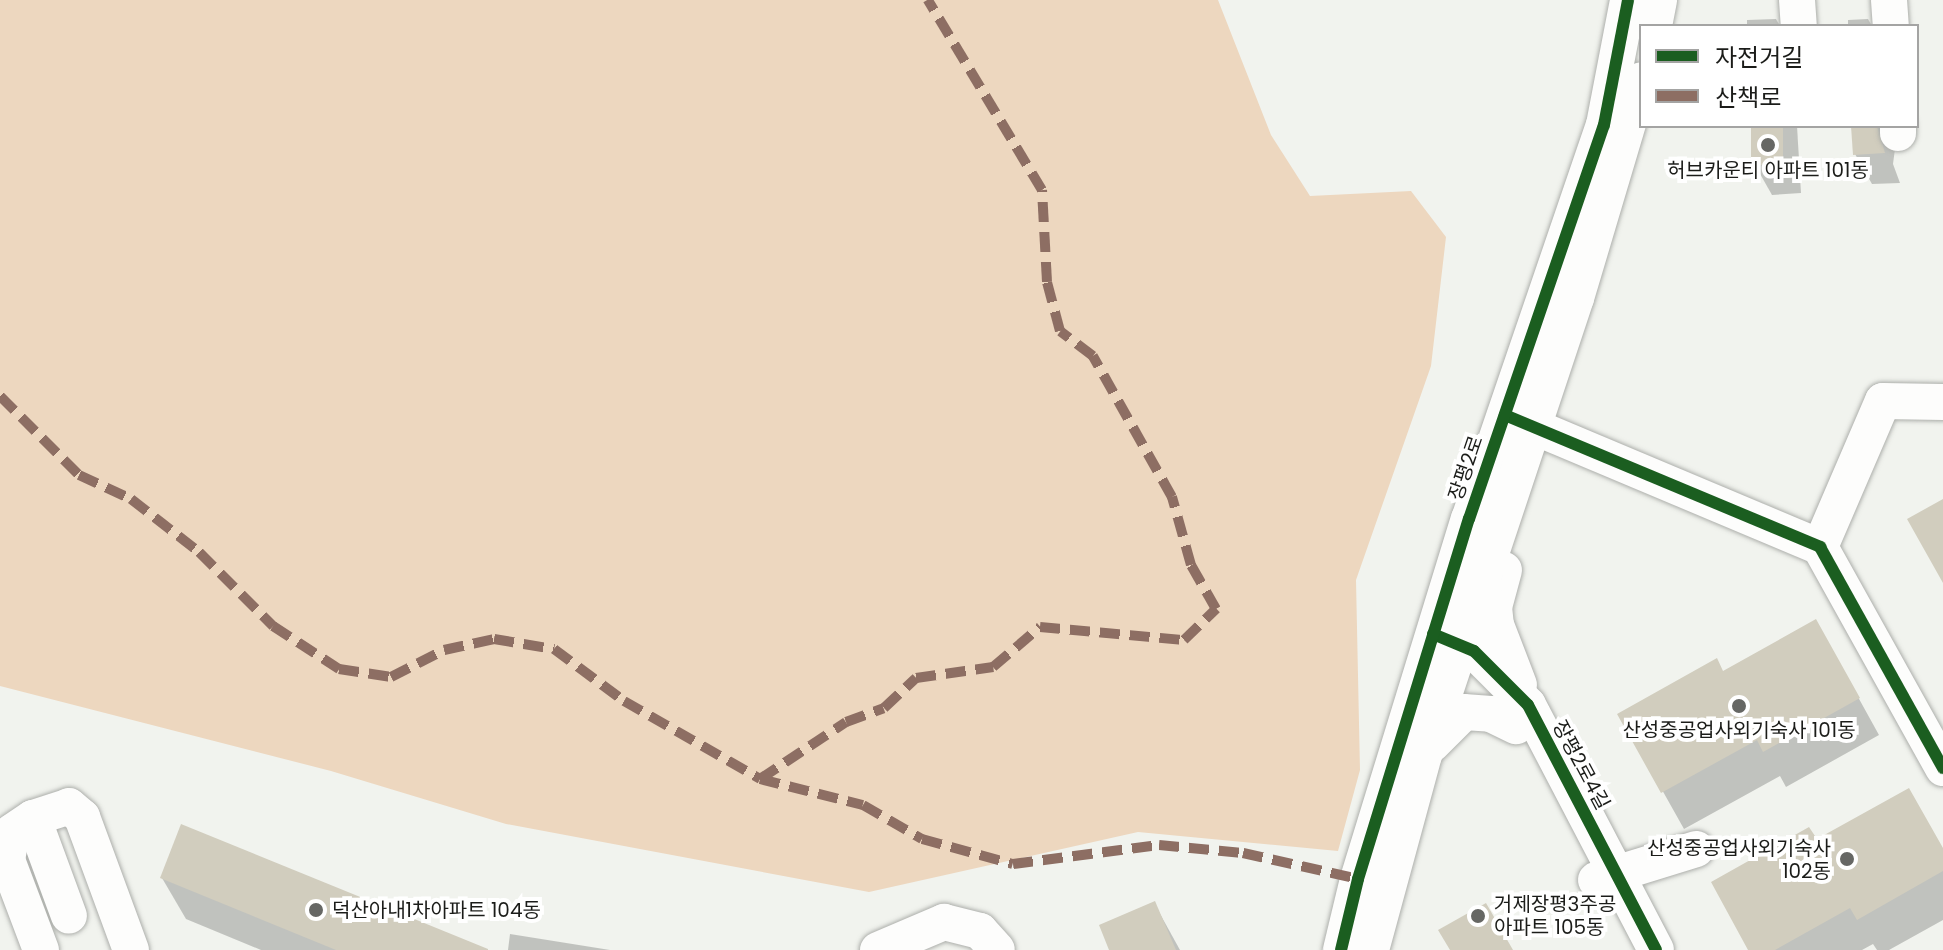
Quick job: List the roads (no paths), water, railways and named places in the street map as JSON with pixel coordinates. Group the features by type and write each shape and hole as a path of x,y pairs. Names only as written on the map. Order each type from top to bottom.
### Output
{"street":[{"name":"장평2로","path":"1371,950 1424,755 1443,652 1502,515 1519,421 1604,125 1628,0"},
{"path":"1654,24 1659,0"},
{"path":"1797,0 1799,24"},
{"path":"1889,0 1891,24"},
{"name":"장평2로","path":"1341,950 1519,421 1639,86"},
{"path":"1820,547 1883,401 1943,402"},
{"path":"1519,421 1820,547 1943,768"},
{"path":"1424,755 1464,712 1523,718 1496,625 1494,607 1512,538 1502,515"},
{"name":"장평2로4길","path":"1443,652 1523,718 1606,877 1656,950"},
{"path":"41,950 7,860 12,832 33,818 69,806 82,817 131,950"},
{"path":"33,818 69,916"},
{"path":"1606,877 1696,849"},
{"name":"장평2로4길","path":"1606,877 1632,950"},
{"path":"878,950 944,922 980,931 997,950"}],"place":[{"name":"허브카운티 아파트 101동","path":"1768,145"},
{"name":"산성중공업사외기숙사 101동","path":"1739,706"},
{"name":"산성중공업사외기숙사 102동","path":"1847,859"},
{"name":"덕산아내1차아파트 104동","path":"316,910"},
{"name":"거제장평3주공 아파트 105동","path":"1478,916"}]}
